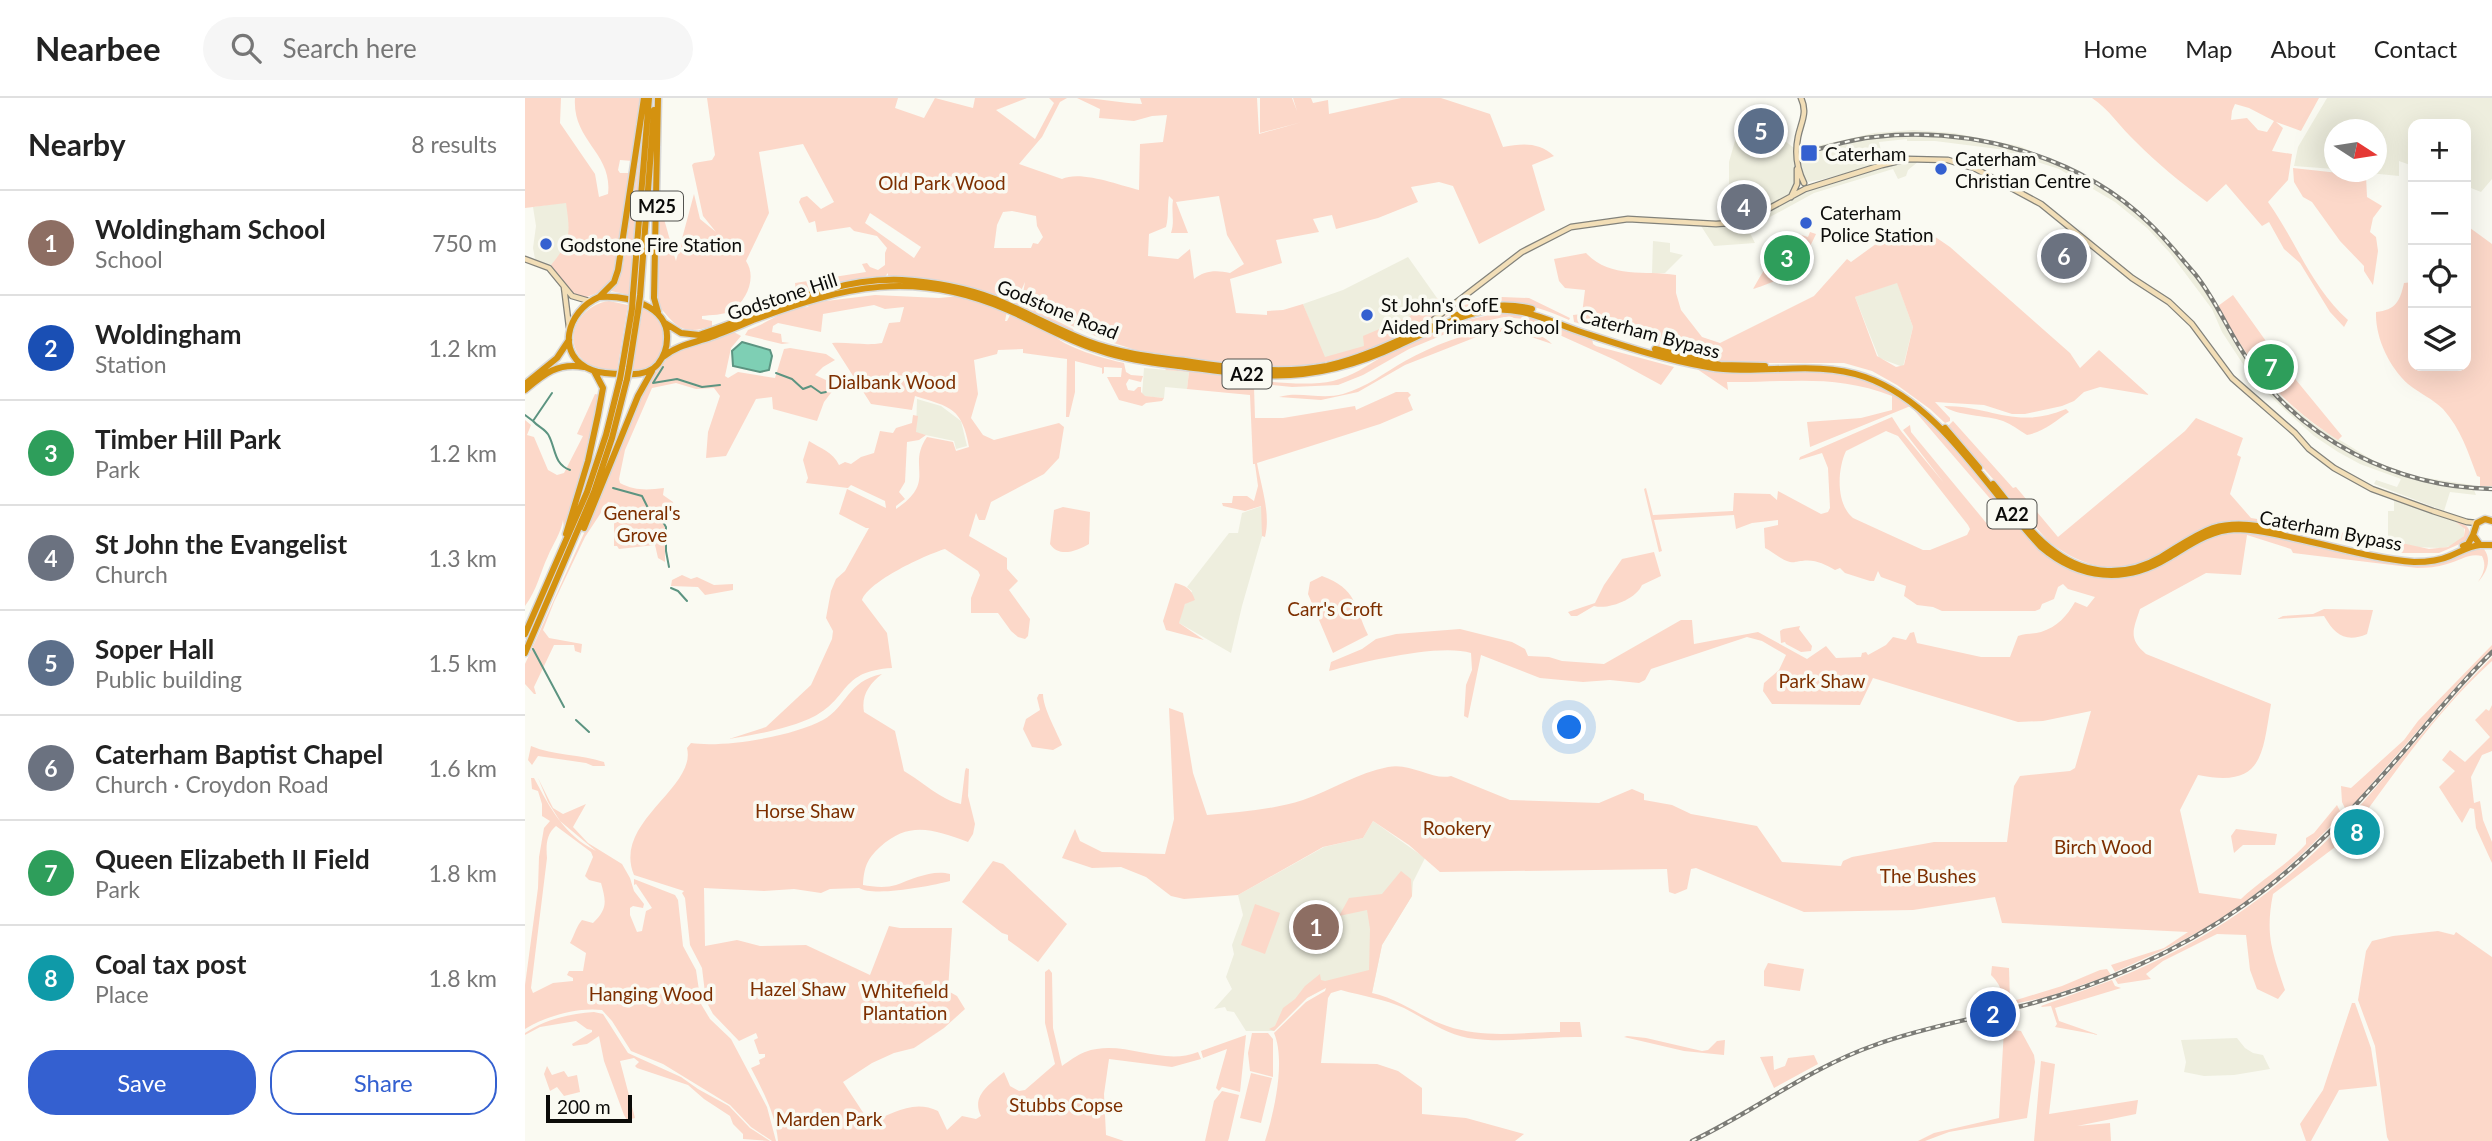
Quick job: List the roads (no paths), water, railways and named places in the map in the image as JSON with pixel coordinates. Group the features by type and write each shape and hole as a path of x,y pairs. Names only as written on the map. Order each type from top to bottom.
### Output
{"highway":[{"name":"M25","path":"525,653 595,471 626,368 635,310 646,98"},
{"name":"M25","path":"599,297 614,282 618,270 646,98"},
{"name":"M25","path":"636,295 656,98"},
{"name":"M25","path":"656,98 654,298 658,313"},
{"name":"Godstone Hill","path":"666,323 681,333 699,335 836,287 875,280 902,280 946,286"},
{"name":"Godstone Hill","path":"663,357 674,348 708,338 804,301 836,293 888,286 957,293"},
{"name":"Godstone Road","path":"946,286 994,299 1084,340 1111,349 1235,368 1279,370 1329,365 1437,326"},
{"name":"Godstone Road","path":"957,293 1007,310 1084,345 1119,356 1258,375 1305,374 1345,366 1375,356 1437,326"},
{"path":"525,390 545,373 557,367 573,365 594,371 633,375 653,369 663,357 666,323 658,313 645,305 625,299 599,297 589,301 575,314 569,327 569,340 575,355 586,367"},
{"name":"Caterham Bypass","path":"1437,326 1483,307 1512,305 1532,309 1587,330 1694,360 1738,366 1829,365 1869,374 1893,385 1926,408 1948,430 2044,544 2063,558 2091,569 2109,572 2134,569 2154,561 2203,532 2230,525 2262,526 2420,558 2453,551 2467,544 2474,529"},
{"name":"Caterham Bypass","path":"1437,326 1484,311 1520,310 1596,337 1702,366 1738,371 1827,369 1864,376 1897,392 1924,412 2031,536 2051,555 2073,568 2097,575 2118,576 2146,570 2202,538 2231,529 2261,531 2412,562 2441,559 2470,547 2492,545"},
{"path":"525,384 557,358 569,340"},
{"name":"M25","path":"562,559 577,543 600,494 638,396 653,369"},
{"name":"M25","path":"525,634 562,559 577,502 603,388 594,371"},
{"path":"2480,545 2474,529 2484,519 2492,521"}],"main road":[{"path":"1791,198 1797,186 1798,137 1806,113 1801,98"},
{"path":"1797,186 1818,185 1896,161 1927,158 1960,163 1996,179 2041,204 2123,271 2177,309 2192,324 2232,378 2322,459 2372,489 2467,522 2474,529"},
{"path":"1798,165 1804,187"},
{"path":"1422,330 1522,252 1571,228 1628,219 1716,224 1744,222 1791,198 1804,187"},
{"path":"525,259 549,268 575,298 589,301"},
{"path":"564,286 569,327"},
{"path":"1437,326 1443,313"}],"waterway":[{"path":"663,367 653,383 677,379 702,387 720,385"},
{"path":"776,373 792,379 803,389 811,386 821,393 826,392"},
{"path":"525,415 533,421 552,393"},
{"path":"533,421 548,434 558,460 570,470"},
{"path":"613,488 642,496 650,512 660,517 666,527 669,567"},
{"path":"671,588 687,601"},
{"path":"533,649 564,707"},
{"path":"576,720 589,732"}],"railway":[{"path":"1806,152 1874,137 1947,136 2021,150 2090,179 2121,199 2167,241 2203,284 2248,360 2295,414 2354,454 2387,468 2421,479 2492,489"},
{"path":"1692,1141 1851,1054 1910,1034 2048,999 2107,979 2192,938 2244,905 2288,871 2329,833 2492,652"}],"place":[{"name":"Soper Hall","path":"1761,131"},
{"name":"Caterham","path":"1809,153"},
{"name":"Caterham Christian Centre","path":"1941,169"},
{"name":"St John the Evangelist","path":"1744,207"},
{"name":"Caterham Police Station","path":"1806,223"},
{"name":"Godstone Fire Station","path":"546,244"},
{"name":"Caterham Baptist Chapel","path":"2064,256"},
{"name":"Timber Hill Park","path":"1787,258"},
{"name":"St John's CofE Aided Primary School","path":"1367,315"},
{"name":"Queen Elizabeth II Field","path":"2271,367"},
{"name":"Coal tax post","path":"2357,832"},
{"name":"Woldingham School","path":"1316,927"},
{"name":"Woldingham","path":"1993,1014"}],"park label":[{"name":"Old Park Wood","path":"942,182"},
{"name":"Dialbank Wood","path":"892,381"},
{"name":"General's Grove","path":"642,523"},
{"name":"Carr's Croft","path":"1335,608"},
{"name":"Park Shaw","path":"1822,680"},
{"name":"Horse Shaw","path":"805,810"},
{"name":"Rookery","path":"1457,827"},
{"name":"Birch Wood","path":"2103,846"},
{"name":"The Bushes","path":"1928,875"},
{"name":"Hazel Shaw","path":"798,988"},
{"name":"Hanging Wood","path":"651,993"},
{"name":"Whitefield Plantation","path":"905,1001"},
{"name":"Stubbs Copse","path":"1066,1104"},
{"name":"Marden Park","path":"829,1118"}]}
